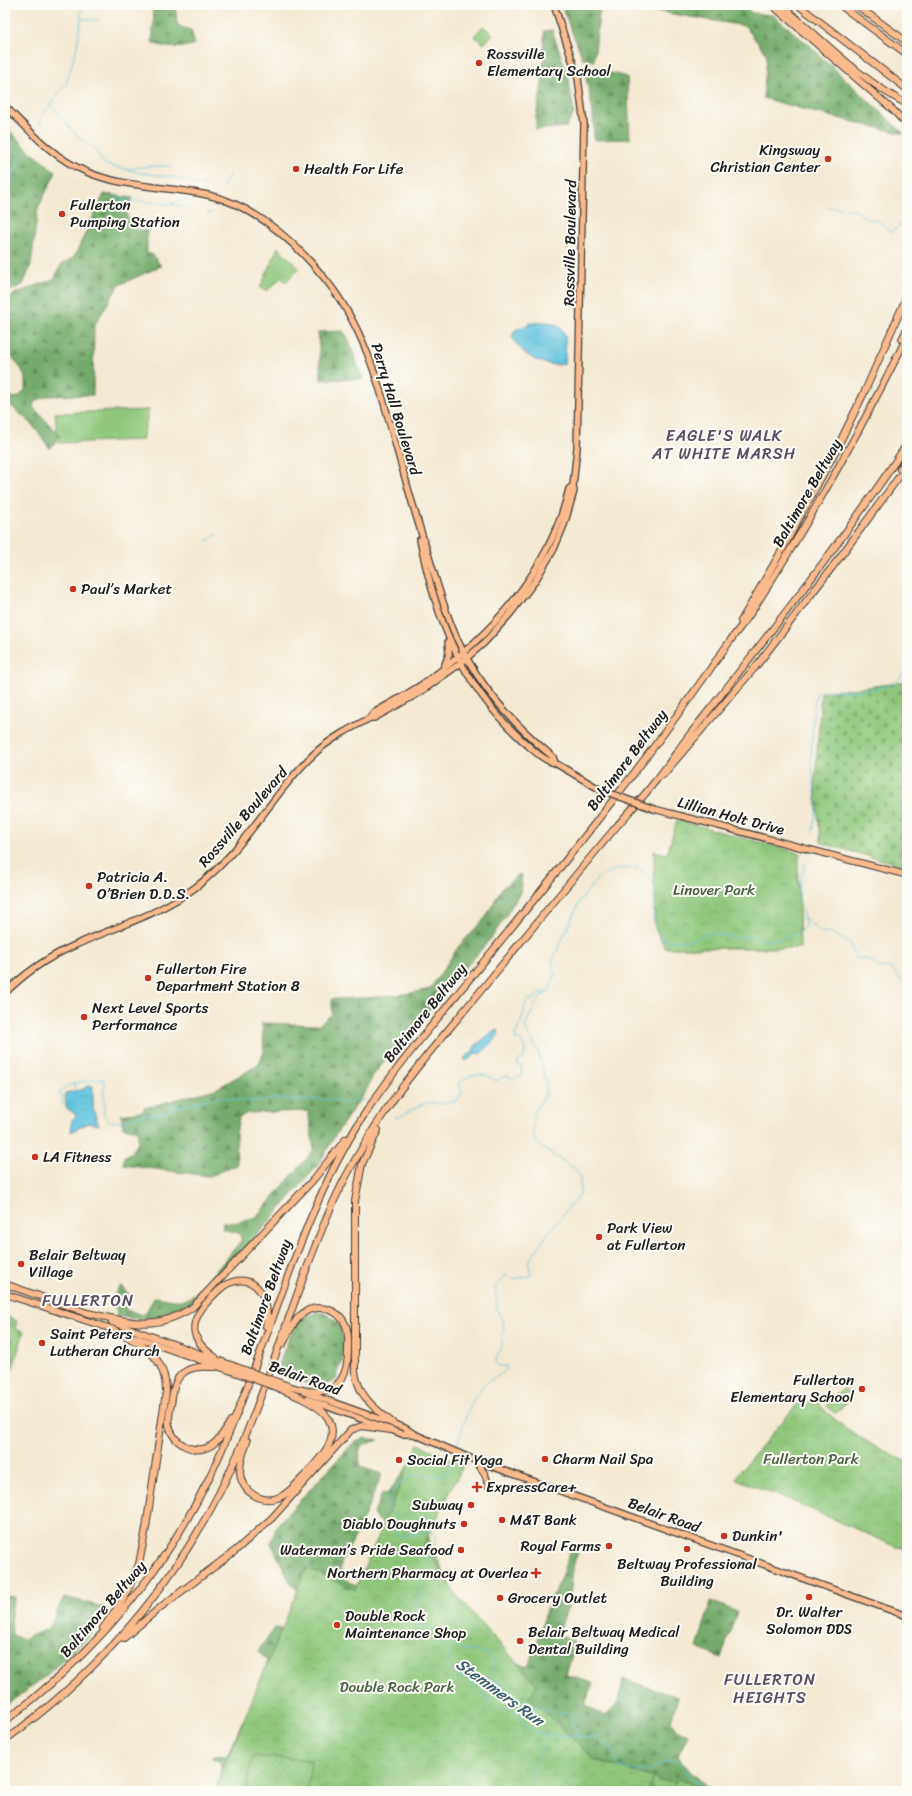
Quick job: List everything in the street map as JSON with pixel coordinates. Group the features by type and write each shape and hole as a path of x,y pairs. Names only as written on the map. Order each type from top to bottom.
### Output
{"highway":[{"path":"772,5 892,110 907,125"},
{"path":"780,5 856,70 883,90 907,104"},
{"path":"798,5 907,89"},
{"path":"840,5 907,54"},
{"path":"856,5 907,42"},
{"path":"733,636 789,539 833,456 870,380 906,298"},
{"path":"843,457 907,328"},
{"name":"Baltimore Beltway","path":"5,1721 42,1692 81,1656 128,1605 157,1566 182,1527 206,1484 238,1410 308,1221 334,1166 358,1124 403,1060 652,752 763,593 843,457 907,337"},
{"name":"Baltimore Beltway","path":"5,1740 51,1705 109,1650 154,1596 196,1536 228,1475 254,1414 323,1226 348,1173 394,1098 448,1030 654,783 834,549 907,444"},
{"path":"871,514 878,501 907,459"},
{"path":"654,783 675,763 757,665 907,466"},
{"path":"393,1423 373,1408 364,1397 356,1378 354,1259 356,1189 362,1164 374,1135 448,1030"},
{"path":"88,1313 132,1323 151,1324 170,1319 193,1307 312,1180 358,1124"},
{"path":"222,1365 200,1345 195,1336 194,1326 196,1315 200,1310 219,1290 232,1282 243,1282 256,1286 266,1300 267,1320 260,1352"},
{"name":"Belair Road","path":"5,1284 88,1313 274,1384 292,1388"},
{"name":"Belair Road","path":"5,1294 222,1365"},
{"path":"273,1363 294,1322 307,1311 316,1308 325,1309 335,1312 342,1318 347,1329 348,1348 347,1368 342,1380 335,1387 321,1392 292,1388"},
{"path":"42,1692 80,1654 119,1607 132,1582 142,1552 165,1406 166,1380 162,1367 154,1355 141,1344 113,1330"},
{"path":"222,1365 198,1367 188,1370 180,1376 173,1390 169,1419 171,1430 178,1442 186,1447 197,1449 205,1448 219,1439 238,1410"},
{"name":"Belair Road","path":"274,1384 297,1396"},
{"path":"254,1414 241,1465 241,1475 247,1489 254,1496 263,1499 276,1498 287,1493 300,1481 328,1446 332,1436 331,1425 327,1416 316,1407 297,1396"},
{"path":"109,1650 167,1602 235,1551 268,1522 286,1504 351,1430 362,1426 391,1430"}],"main road":[{"name":"Rossville Boulevard","path":"5,993 27,974 57,954 83,941 150,915 168,906 195,887 230,855 291,780 313,756 338,736 410,698 459,660 510,605 534,573 554,535 569,490 573,486 578,442 584,124 578,78 554,5"},
{"name":"Perry Hall Boulevard","path":"5,106 52,151 80,170 115,181 208,195 230,202 261,219 301,252 315,267 340,299 365,345 385,406 417,522 443,603 465,655"},
{"name":"Perry Hall Boulevard","path":"417,522 428,578 446,634 459,660"},
{"path":"443,669 449,654 446,634"},
{"name":"Lillian Holt Drive","path":"465,655 488,690 511,719 553,757 555,763"},
{"name":"Rossville Boulevard","path":"370,718 372,714 413,690 443,669 459,660"},
{"name":"Lillian Holt Drive","path":"459,660 485,698 506,724 550,762 555,763 601,790 654,809 907,875"},
{"path":"506,724 511,719"},
{"name":"Belair Road","path":"292,1388 393,1423 477,1462 907,1616"},
{"name":"Belair Road","path":"297,1396 402,1434 414,1434"},
{"path":"477,1462 486,1475 487,1485"}],"green space":[{"path":"152,5 175,5 177,23 181,27 191,30 195,44 173,48 152,42 154,20"},
{"path":"561,5 600,5 594,61 583,59"},
{"path":"618,5 741,5 752,13 773,15 812,48 904,134 763,98 767,55 745,26"},
{"path":"483,26 493,34 484,44 474,36"},
{"path":"552,30 569,80 574,114 566,127 536,130 536,117 543,79 544,31"},
{"path":"593,68 627,77 630,139 594,140 593,112 585,73"},
{"path":"5,126 30,151 56,172 38,208 31,265 23,285 5,293"},
{"path":"104,194 133,198 125,208 131,229 147,231 147,254 152,254 161,266 119,285 94,326 93,395 48,396 35,401 33,407 60,436 50,449 31,423 5,401 5,394 14,398 19,397 25,390 25,378 22,370 5,348 5,300 16,293 54,279 61,265 74,257"},
{"path":"278,247 299,268 286,282 281,278 267,291 260,288"},
{"path":"343,331 348,338 363,379 321,380 318,332"},
{"path":"149,410 142,440 58,443 55,413"},
{"path":"907,679 907,867 821,843 815,783 821,693 905,682"},
{"name":"Linover Park","path":"677,820 800,853 798,867 800,948 665,948 655,928 654,851 667,854"},
{"path":"518,875 522,875 520,893 493,936 374,1074 367,1089 336,1134 319,1164 261,1231 188,1306 172,1314 142,1320 117,1316 115,1303 112,1299 121,1286 129,1295 125,1307 126,1310 144,1315 155,1297 180,1300 188,1298 194,1294 241,1241 241,1237 238,1233 222,1229 223,1222 238,1223 256,1217 314,1150 308,1111 248,1113 239,1117 236,1135 237,1166 230,1167 209,1176 124,1165 124,1156 130,1155 138,1143 138,1130 123,1127 121,1115 144,1111 144,1108 216,1089 258,1065 264,1052 262,1023 319,1025 332,1014 332,999 369,998 418,992 430,989 459,946 486,917 501,889"},
{"path":"318,1312 334,1319 339,1325 343,1339 342,1364 340,1364 336,1376 338,1377 331,1382 311,1385 281,1375 277,1372 290,1336 298,1323 305,1317"},
{"path":"6,1316 17,1321 15,1329 24,1332 12,1370 5,1367"},
{"path":"844,1388 852,1397 835,1414 826,1405"},
{"name":"Fullerton Park","path":"817,1402 826,1412 847,1429 882,1450 907,1462 907,1549 897,1547 785,1498 736,1479 738,1474 798,1403"},
{"path":"365,1438 379,1440 362,1445 359,1452 360,1467 382,1474 359,1529 341,1563 340,1577 358,1587 381,1546 382,1523 373,1515 382,1493 387,1494 419,1451 381,1600 301,1594 290,1582 271,1543 277,1525 355,1441"},
{"name":"Double Rock Park","path":"418,1444 464,1464 424,1544 457,1596 537,1685 529,1697 595,1760 653,1778 648,1791 214,1791 307,1568 355,1590"},
{"name":"Double Rock Park","path":"428,1534 430,1543 456,1597 510,1658 528,1667 551,1597 555,1593 571,1549 578,1553 574,1562 569,1604 558,1634 574,1641 573,1652 566,1675 593,1683 585,1705 606,1716 619,1701 623,1679 678,1697 671,1721 678,1731 688,1735 678,1756 690,1771 712,1791 325,1791 264,1677 267,1661 258,1651 275,1628 343,1636"},
{"path":"5,1596 15,1597 11,1612 12,1635 23,1639 49,1628 64,1597 104,1607 108,1610 90,1636 43,1678 5,1706"},
{"path":"711,1601 737,1612 721,1658 697,1648"},
{"path":"249,1714 219,1782 221,1769 220,1762 211,1757 213,1755 227,1756 242,1722"},
{"path":"252,1756 311,1760 308,1791 246,1791"},
{"path":"653,1778 675,1784 678,1779 698,1786 704,1791 648,1791"}],"water":[{"path":"546,322 560,327 563,331 566,343 565,364 549,364 534,359 521,349 512,336 515,330 532,323"},
{"path":"496,1029 499,1031 497,1038 492,1044 480,1054 476,1053 466,1061 464,1058 473,1051 475,1046"},
{"path":"90,1085 93,1086 93,1109 99,1125 88,1123 71,1132 72,1120 76,1116 73,1112 66,1108 65,1093 81,1090"}],"waterway":[{"path":"40,124 41,118 66,84 77,46 81,19 81,5"},
{"path":"83,19 98,20"},
{"path":"51,105 80,139 95,149 101,160 107,165 141,173 172,177 206,187"},
{"path":"5,185 7,181 12,180 12,173 17,168 19,160 17,152 20,147"},
{"path":"128,169 151,166 171,166"},
{"path":"223,187 230,174"},
{"path":"116,195 118,199 123,200 160,203"},
{"path":"171,204 187,198"},
{"path":"161,203 166,204"},
{"path":"166,204 189,208"},
{"path":"828,207 854,209 868,220 878,220 890,232 899,227 907,216"},
{"path":"207,213 212,213"},
{"path":"207,541 218,534"},
{"name":"Stemmers Run","path":"813,831 817,807 811,761 814,704 817,693 824,690 868,690 885,687 898,680 907,667"},
{"name":"Stemmers Run","path":"457,1446 467,1414 478,1392 483,1386 502,1374 507,1368 506,1366 497,1365 496,1360 502,1344 504,1326 497,1308 495,1287 505,1275 513,1279 530,1276 531,1273 528,1262 551,1229 580,1194 580,1177 575,1168 548,1152 536,1143 533,1137 534,1111 546,1094 546,1082 538,1051 526,1030 526,1023 540,997 549,991 555,975 552,962 580,901 597,879 617,869 636,868 645,872 654,883 655,899 653,918 656,929 663,939 671,941 687,941 711,933 737,938 753,936 764,941 787,937 799,933 805,926 799,892 800,881 805,863"},
{"path":"803,917 821,932 834,934 851,944 853,954 857,958 867,959 878,967 890,967 901,980 907,983"},
{"path":"395,1117 398,1118 422,1104 432,1102 440,1104 458,1100 462,1092 459,1083 471,1075 486,1075 497,1081 501,1077 507,1076 513,1079 521,1076 522,1071 521,1066 518,1065 518,1061 521,1059 523,1060 526,1050 521,1041 515,1039 515,1035 521,1022 527,1000 533,1000 538,994 546,993"},
{"path":"62,1105 63,1096 59,1094 67,1086 78,1082 103,1079 106,1085 103,1088 105,1105 103,1114 109,1121 119,1122 124,1122 139,1116 160,1114 174,1107 221,1097 256,1102 274,1098 304,1101 314,1099 340,1100 343,1103 365,1100"},
{"path":"74,1085 75,1092"},
{"name":"Stemmers Run","path":"453,1458 444,1475 414,1475 403,1481 389,1497 386,1504 397,1516 399,1521 395,1532 399,1537 432,1531 436,1540 419,1593 419,1626 442,1630 446,1638 455,1647 488,1654 495,1661 489,1674 492,1681 501,1683 513,1695 536,1707 571,1715 573,1725 578,1736"},
{"name":"Stemmers Run","path":"444,1636 443,1645 450,1653 447,1667 453,1674 460,1678 466,1678 490,1701 501,1709 509,1708 520,1716 524,1726 537,1733 550,1735"},
{"path":"531,1791 530,1783 535,1761 551,1735 597,1738 612,1748 619,1768 647,1771 668,1761 678,1761 690,1777 710,1791"},
{"path":"493,1791 496,1789 514,1787 519,1791"},
{"path":"522,1791 529,1789"}],"place":[{"name":"Rossville Elementary School","path":"479,63"},
{"name":"Kingsway Christian Center","path":"828,159"},
{"name":"Health For Life","path":"296,169"},
{"name":"Fullerton Pumping Station","path":"62,214"},
{"name":"Paul’s Market","path":"73,589"},
{"name":"Patricia A. O’Brien D.D.S.","path":"89,886"},
{"name":"Fullerton Fire Department Station 8","path":"148,978"},
{"name":"Next Level Sports Performance","path":"84,1017"},
{"name":"LA Fitness","path":"35,1157"},
{"name":"Park View at Fullerton","path":"599,1237"},
{"name":"Belair Beltway Village","path":"21,1264"},
{"name":"Saint Peters Lutheran Church","path":"42,1343"},
{"name":"Fullerton Elementary School","path":"862,1389"},
{"name":"Charm Nail Spa","path":"545,1459"},
{"name":"Social Fit Yoga","path":"399,1460"},
{"name":"ExpressCare+","path":"477,1487"},
{"name":"Subway","path":"471,1505"},
{"name":"M&T Bank","path":"502,1520"},
{"name":"Diablo Doughnuts","path":"464,1524"},
{"name":"Dunkin'","path":"724,1536"},
{"name":"Royal Farms","path":"609,1546"},
{"name":"Beltway Professional Building","path":"687,1549"},
{"name":"Waterman’s Pride Seafood","path":"461,1550"},
{"name":"Northern Pharmacy at Overlea","path":"536,1573"},
{"name":"Dr. Walter Solomon DDS","path":"809,1597"},
{"name":"Grocery Outlet","path":"500,1598"},
{"name":"Double Rock Maintenance Shop","path":"337,1625"},
{"name":"Belair Beltway Medical Dental Building","path":"520,1641"}],"district":[{"name":"EAGLE'S WALK AT WHITE MARSH","path":"724,444"},
{"name":"FULLERTON","path":"88,1300"},
{"name":"FULLERTON HEIGHTS","path":"770,1688"}]}
